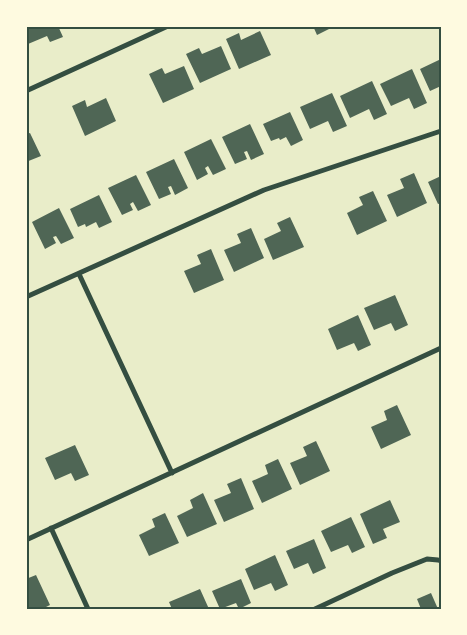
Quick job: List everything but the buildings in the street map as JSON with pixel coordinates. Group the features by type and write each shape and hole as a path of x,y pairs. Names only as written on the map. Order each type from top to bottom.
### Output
{"street":[{"path":"26,91 168,26"},
{"path":"26,297 264,190 441,131"},
{"path":"79,274 172,473"},
{"path":"26,540 441,348"},
{"path":"51,528 88,609"},
{"path":"315,609 427,559 440,561"}]}
